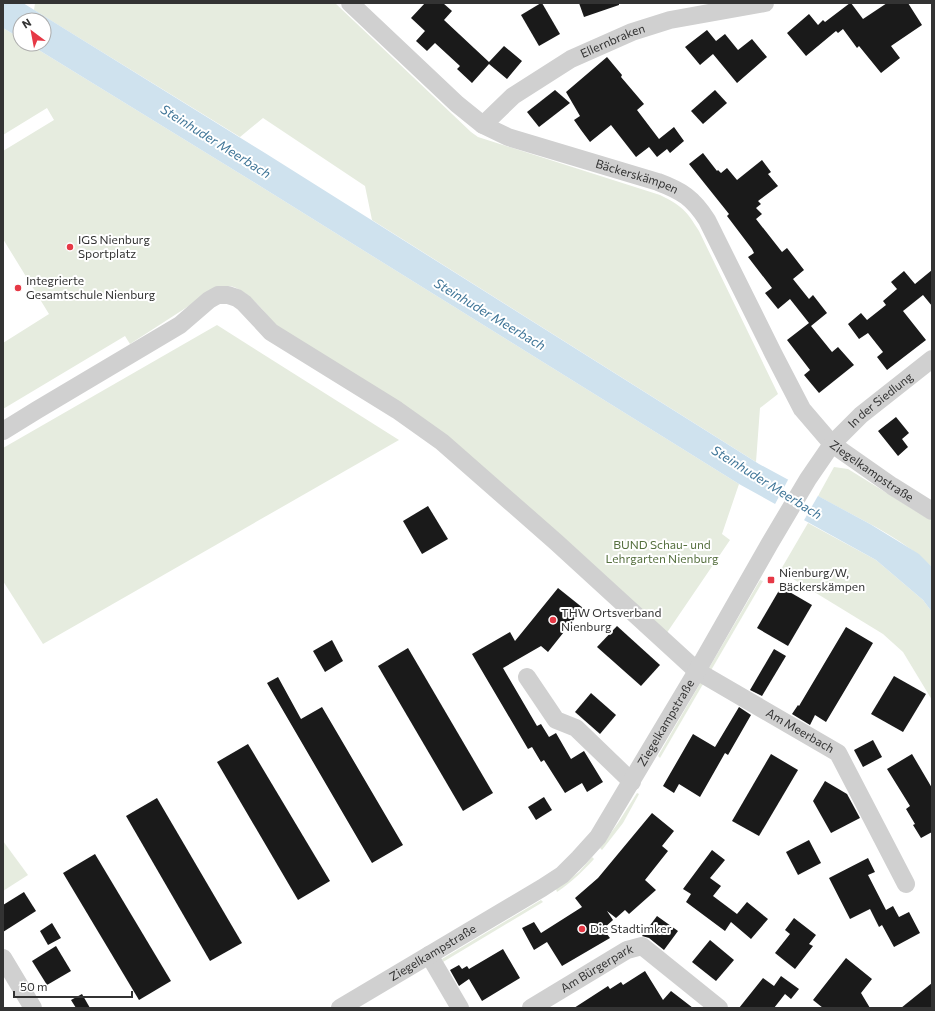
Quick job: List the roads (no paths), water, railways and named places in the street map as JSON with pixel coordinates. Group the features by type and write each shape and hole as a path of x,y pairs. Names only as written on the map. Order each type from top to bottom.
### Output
{"street":[{"name":"Bäckerskämpen","path":"350,3 456,104 483,125 508,137 658,182 686,194 698,205 707,220 802,409 832,444"},
{"name":"Ellernbraken","path":"483,125 513,96 571,59 632,32 670,20 765,3"},
{"name":"Am Meerbach","path":"3,431 180,325 209,300 218,296 228,295 237,298 244,303 270,332 397,410 442,442 556,542 697,671 838,753 906,884"},
{"name":"In der Siedlung","path":"832,444 861,415 932,359"},
{"name":"Ziegelkampstraße","path":"340,1008 562,875 598,837 632,782 808,479 832,444 892,486 932,511"},
{"path":"526,677 556,720 576,728 632,782"},
{"name":"Am Bürgerpark","path":"532,1008 627,950 642,946 719,1008"},
{"path":"429,955 460,1008"},
{"path":"3,958 33,1008"}],"water":[{"path":"3,3 23,3 38,12 12,12 12,33 3,28"},
{"name":"Steinhuder Meerbach","path":"52,21 265,153 759,464 870,524 919,554 932,567 932,612 923,600 876,560 739,484 42,52 52,52"}],"place":[{"name":"IGS Nienburg Sportplatz","path":"70,247"},
{"name":"Integrierte Gesamtschule Nienburg","path":"18,288"},
{"name":"Nienburg/W, Bäckerskämpen","path":"771,580"},
{"name":"THW Ortsverband Nienburg","path":"553,620"},
{"name":"Die Stadtimker","path":"582,929"}],"park label":[{"name":"BUND Schau- und Lehrgarten Nienburg","path":"662,552"}]}
